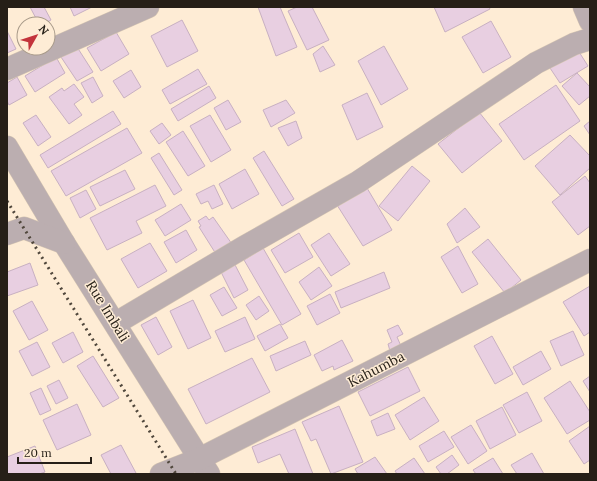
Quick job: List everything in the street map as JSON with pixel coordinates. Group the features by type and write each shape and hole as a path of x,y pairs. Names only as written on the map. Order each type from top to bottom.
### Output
{"street":[{"path":"7,70 148,7"},
{"path":"584,7 590,21"},
{"path":"116,323 244,247 358,182 536,63 574,44 590,39"},
{"name":"Rue Imbali","path":"7,147 64,243 116,323 204,467"},
{"path":"7,234 24,228 64,243"},
{"name":"Kahumba","path":"161,474 204,467 590,260"}],"building":[{"path":"30,7 44,7 49,16 35,16"},
{"path":"70,7 92,7 74,16"},
{"path":"258,7 280,7 297,47 276,56"},
{"path":"297,7 312,7 329,40 307,50 288,11"},
{"path":"434,7 489,7 490,9 445,32"},
{"path":"182,20 198,51 167,67 151,36"},
{"path":"491,21 511,57 483,73 462,37"},
{"path":"7,31 16,49 7,53"},
{"path":"116,32 129,54 101,71 87,48"},
{"path":"574,44 588,66 560,83 546,62"},
{"path":"323,46 335,65 320,72 313,54"},
{"path":"384,46 408,89 381,105 358,61"},
{"path":"77,47 93,72 77,81 61,57"},
{"path":"56,57 65,73 35,92 25,76"},
{"path":"198,69 207,84 170,104 162,90"},
{"path":"131,70 141,87 124,98 113,81"},
{"path":"577,73 590,87 590,96 579,105 562,86"},
{"path":"17,77 27,95 9,105 7,101 7,83"},
{"path":"93,77 103,96 92,103 81,83"},
{"path":"74,84 84,97 74,104 82,115 69,124 49,97 62,88 64,91"},
{"path":"556,85 580,121 524,160 499,124"},
{"path":"209,86 216,98 178,121 171,109"},
{"path":"367,93 383,127 357,140 342,105"},
{"path":"228,100 241,122 226,130 214,108"},
{"path":"286,100 295,113 271,127 263,110"},
{"path":"113,111 121,124 48,168 40,155"},
{"path":"479,112 502,141 462,173 438,144"},
{"path":"36,115 51,137 38,146 23,123"},
{"path":"210,115 231,150 211,162 190,126"},
{"path":"296,121 302,138 288,146 278,128"},
{"path":"590,121 590,135 584,126"},
{"path":"162,123 171,135 159,144 150,131"},
{"path":"127,128 142,153 66,196 51,171"},
{"path":"183,131 205,166 188,176 166,142"},
{"path":"570,135 590,156 590,168 560,195 535,166"},
{"path":"264,151 294,199 282,206 253,158"},
{"path":"159,153 182,190 174,195 151,158"},
{"path":"412,166 430,181 398,221 379,206"},
{"path":"245,169 259,194 232,209 219,184"},
{"path":"125,170 135,189 100,206 90,187"},
{"path":"585,176 590,183 590,226 578,235 552,202"},
{"path":"155,185 166,206 136,221 142,233 107,250 90,218"},
{"path":"214,185 223,204 212,209 208,201 201,204 196,194"},
{"path":"367,188 392,230 363,246 337,205"},
{"path":"86,190 96,209 80,218 70,198"},
{"path":"181,204 191,220 165,236 155,220"},
{"path":"465,208 480,227 457,243 447,224"},
{"path":"206,216 209,220 213,217 232,244 216,254 199,227 201,226 198,221"},
{"path":"186,230 197,250 176,263 164,242"},
{"path":"299,233 313,257 285,273 271,250"},
{"path":"329,233 350,264 331,276 311,245"},
{"path":"488,239 521,280 505,293 472,252"},
{"path":"150,243 167,271 138,288 121,259"},
{"path":"458,246 478,284 462,293 441,257"},
{"path":"263,248 301,314 282,325 244,260"},
{"path":"233,261 248,290 234,298 219,268"},
{"path":"30,263 38,285 7,296 7,272"},
{"path":"319,267 332,286 311,300 299,282"},
{"path":"384,272 390,288 341,308 335,292"},
{"path":"590,286 590,332 584,336 563,302"},
{"path":"224,287 237,308 222,316 210,295"},
{"path":"330,294 340,313 317,325 307,306"},
{"path":"259,296 269,311 256,320 246,305"},
{"path":"193,300 211,338 188,349 170,311"},
{"path":"32,301 48,330 29,340 13,311"},
{"path":"156,317 172,347 158,355 141,325"},
{"path":"245,317 255,339 225,352 215,331"},
{"path":"280,324 288,338 265,351 257,336"},
{"path":"398,325 403,334 397,337 401,346 390,351 388,344 392,342 387,330"},
{"path":"573,331 584,355 561,366 550,341"},
{"path":"73,332 83,352 63,363 52,343"},
{"path":"492,336 513,374 495,384 474,346"},
{"path":"342,340 353,361 334,370 333,366 322,371 314,355"},
{"path":"305,341 311,355 276,371 270,356"},
{"path":"37,342 50,367 32,376 19,351"},
{"path":"541,351 551,369 523,385 513,367"},
{"path":"93,356 119,398 103,407 77,366"},
{"path":"252,358 270,392 206,424 188,389"},
{"path":"408,367 420,391 370,416 358,392"},
{"path":"590,376 590,392 583,381"},
{"path":"59,380 68,398 56,404 47,386"},
{"path":"570,381 590,412 590,420 567,434 544,398"},
{"path":"41,388 51,410 40,415 30,393"},
{"path":"527,392 542,421 519,433 503,405"},
{"path":"424,397 439,421 410,440 395,415"},
{"path":"77,404 91,435 57,450 43,420"},
{"path":"339,406 363,462 331,474 316,439 311,441 302,422"},
{"path":"502,407 516,435 490,449 476,421"},
{"path":"388,413 395,429 377,436 371,421"},
{"path":"471,425 487,451 468,464 451,437"},
{"path":"590,426 590,460 584,464 569,441"},
{"path":"295,429 313,474 289,474 280,454 258,463 252,447"},
{"path":"444,431 454,447 428,462 419,446"},
{"path":"121,445 136,473 134,474 111,474 101,455"},
{"path":"35,446 45,472 39,474 7,474 7,457"},
{"path":"532,453 544,474 517,474 511,465"},
{"path":"452,455 459,465 447,474 441,474 436,467"},
{"path":"375,457 387,474 358,474 355,469"},
{"path":"414,458 425,474 397,474 395,471"},
{"path":"493,458 503,474 476,474 473,470"}],"railway":[{"path":"7,201 176,474"}]}
